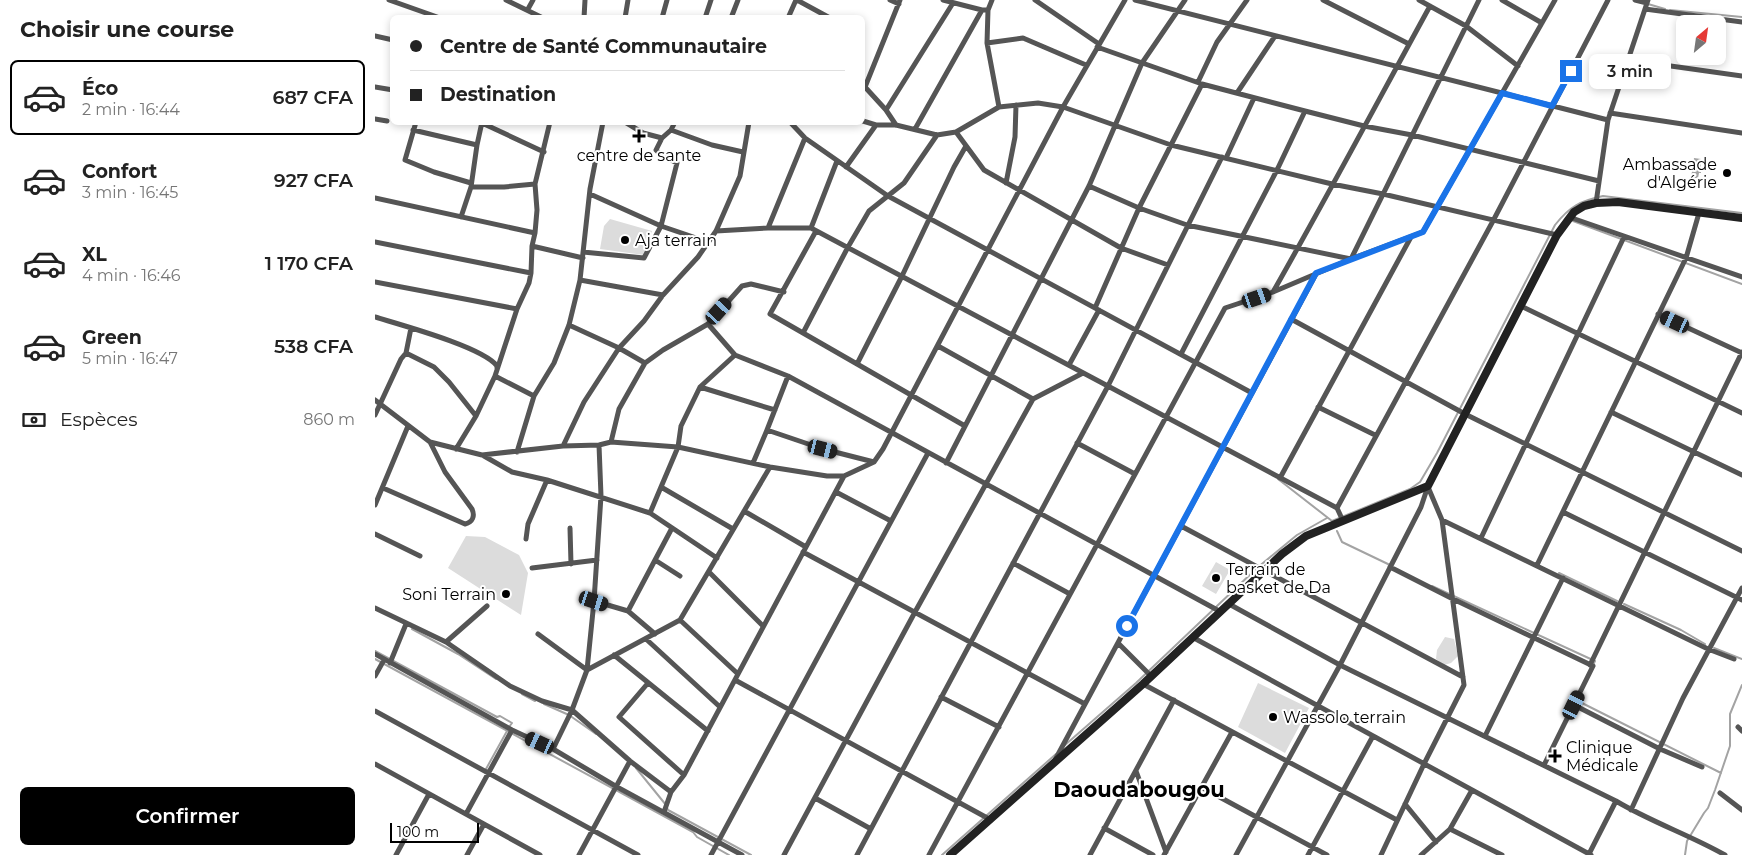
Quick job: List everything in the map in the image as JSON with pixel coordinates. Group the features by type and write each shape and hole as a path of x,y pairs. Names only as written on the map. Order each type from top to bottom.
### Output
{"street":[{"path":"389,0 432,15"},
{"path":"506,0 537,15"},
{"path":"528,10 533,0"},
{"path":"584,15 585,0"},
{"path":"626,15 628,0"},
{"path":"663,15 667,0"},
{"path":"706,15 711,0"},
{"path":"732,15 738,0"},
{"path":"790,15 797,0 824,15"},
{"path":"865,82 899,2 890,0"},
{"path":"992,0 988,10 987,43 999,107"},
{"path":"1035,0 1098,46 1200,83 1364,126 1412,135 1599,181"},
{"path":"375,400 430,442 483,455 563,446 599,445 611,442 678,447 753,464 827,476 844,476 874,462 892,434 1063,107 1125,0"},
{"path":"1135,0 1608,120"},
{"path":"947,463 1073,220 1142,63 1185,0"},
{"path":"1069,365 1097,309 1121,248 1171,146 1217,42 1247,0"},
{"path":"1323,0 1409,44"},
{"path":"1419,0 1466,26 1518,66"},
{"path":"1351,259 1479,0"},
{"path":"1502,0 1542,23"},
{"path":"929,855 1225,308 1273,292 1351,259 1423,232 1555,0"},
{"path":"1337,508 1493,221 1608,0"},
{"path":"1635,0 1647,4 1742,22"},
{"path":"887,110 948,1 988,10"},
{"path":"1596,203 1608,120 1647,4"},
{"path":"1273,292 1317,215 1429,6"},
{"path":"915,129 982,10"},
{"path":"375,36 390,39"},
{"path":"1237,93 1275,36"},
{"path":"987,43 1023,38 1086,65"},
{"path":"1628,60 1742,76"},
{"path":"865,85 887,110 896,125"},
{"path":"375,86 390,89"},
{"path":"857,855 1107,386 1187,225 1254,98"},
{"path":"865,121 896,125 937,135 956,132 999,107 1038,103 1063,107 1171,146 1557,235"},
{"path":"1006,183 1015,137 1016,105"},
{"path":"1181,354 1277,170 1305,111"},
{"path":"1610,113 1742,133"},
{"path":"375,119 387,121"},
{"path":"846,167 876,124"},
{"path":"414,125 405,160 471,185 504,187 535,184"},
{"path":"461,217 471,185 482,125"},
{"path":"486,125 544,152"},
{"path":"456,449 476,416 495,376 517,309 529,283 531,246 535,232 537,210 535,184 549,125"},
{"path":"517,452 534,396 554,363 569,325 580,280 590,194 602,125"},
{"path":"630,125 643,133 662,138"},
{"path":"531,246 583,255 644,258 661,226 677,163 661,156 657,150 662,138 674,125"},
{"path":"563,446 585,402 619,348 644,321 663,295 698,257 716,231 740,176 748,125"},
{"path":"793,125 805,138 888,196 1252,393"},
{"path":"413,130 477,145"},
{"path":"671,130 712,145 743,152"},
{"path":"956,132 984,170 1121,248 1167,265"},
{"path":"803,333 869,211 904,182 937,135"},
{"path":"768,228 805,138"},
{"path":"857,364 965,146"},
{"path":"837,160 814,229 770,314 965,426"},
{"path":"1089,186 1139,208 1187,225 1351,259"},
{"path":"590,194 661,226 708,242"},
{"path":"375,198 535,232"},
{"path":"1236,855 1340,665 1421,507 1428,486 1557,235 1569,217 1584,206 1596,203 1618,202 1742,218"},
{"path":"1537,565 1686,258 1699,213"},
{"path":"1569,217 1742,277"},
{"path":"716,231 768,228 814,229 1337,508 1343,520"},
{"path":"1280,478 1411,237"},
{"path":"1481,538 1624,237"},
{"path":"375,242 531,273"},
{"path":"1050,768 1316,273"},
{"path":"580,280 663,295"},
{"path":"375,282 517,309"},
{"path":"611,442 619,408 645,363 663,350 708,324 742,286 751,284 783,292"},
{"path":"1521,306 1742,413"},
{"path":"1590,665 1742,353 1659,314"},
{"path":"375,317 483,354 493,360 497,366 495,376"},
{"path":"1291,319 1465,414 1742,550"},
{"path":"708,324 735,355 787,376 1221,612"},
{"path":"569,325 619,348 645,363"},
{"path":"375,415 401,359 406,353 411,328"},
{"path":"938,346 1033,399"},
{"path":"406,353 434,367 449,382 476,416"},
{"path":"649,512 678,447 681,426 700,387 735,355"},
{"path":"784,855 1033,399 1083,373"},
{"path":"495,376 534,396"},
{"path":"753,464 787,376"},
{"path":"700,387 775,410"},
{"path":"1319,406 1375,435"},
{"path":"1611,412 1742,475"},
{"path":"375,505 408,426"},
{"path":"767,430 823,449 874,462"},
{"path":"383,488 465,524 469,523 473,519 474,513 445,472 430,442"},
{"path":"1077,443 1135,474"},
{"path":"553,749 572,710 587,670 601,496 599,445"},
{"path":"711,855 928,453"},
{"path":"483,455 512,472 547,480 649,512 717,558"},
{"path":"587,670 680,620 770,467"},
{"path":"664,812 671,792 684,775 844,476"},
{"path":"526,539 527,524 547,480"},
{"path":"1381,855 1464,685 1442,520 1428,486"},
{"path":"950,855 1143,684 1282,554 1306,536 1428,486"},
{"path":"661,487 733,529"},
{"path":"836,492 891,521"},
{"path":"744,511 858,582 1085,704"},
{"path":"1563,512 1740,598"},
{"path":"1442,520 1734,659"},
{"path":"1181,526 1463,677"},
{"path":"570,528 571,564"},
{"path":"628,612 672,528"},
{"path":"375,534 420,556"},
{"path":"532,568 597,560"},
{"path":"655,560 680,576"},
{"path":"1013,563 1070,594"},
{"path":"1390,567 1593,666 1544,765"},
{"path":"709,572 763,626"},
{"path":"1485,736 1563,578"},
{"path":"1631,810 1708,648 1740,598 1742,588"},
{"path":"594,601 628,612 655,634"},
{"path":"1229,604 1340,665 1631,810 1702,841 1725,855"},
{"path":"446,642 487,606"},
{"path":"375,608 446,642 510,686 542,701 572,710 630,761 671,792"},
{"path":"680,620 736,677 789,710 991,820"},
{"path":"375,676 387,661 406,624"},
{"path":"538,634 587,670"},
{"path":"1193,638 1590,854 1616,801"},
{"path":"646,639 720,706"},
{"path":"1118,643 1151,676"},
{"path":"375,654 512,730 553,749 742,855"},
{"path":"614,656 708,730"},
{"path":"648,683 619,718 684,775"},
{"path":"1143,684 1397,820"},
{"path":"941,696 999,727"},
{"path":"1090,855 1174,700"},
{"path":"1574,705 1661,749 1702,767"},
{"path":"375,712 638,855"},
{"path":"466,814 512,730"},
{"path":"1165,853 1232,732"},
{"path":"1309,855 1373,736"},
{"path":"579,855 630,761"},
{"path":"375,764 540,855"},
{"path":"1136,771 1165,853"},
{"path":"1201,787 1327,855"},
{"path":"1421,855 1450,829 1471,790"},
{"path":"1720,793 1742,810"},
{"path":"396,855 429,794"},
{"path":"815,798 871,828"},
{"path":"1405,804 1436,842"},
{"path":"467,855 484,824"},
{"path":"1104,828 1153,855"},
{"path":"1450,829 1502,855"}],"shaded area":[{"path":"1694,158 1701,159 1701,173 1699,173 1698,178 1691,178"},
{"name":"Aja terrain","path":"610,219 652,231 644,255 600,249 604,226"},
{"name":"Soni Terrain","path":"466,536 485,537 519,555 528,573 521,615 448,568"},
{"name":"Terrain de basket de Da","path":"1216,562 1230,570 1216,594 1202,586"},
{"path":"1445,637 1454,639 1458,656 1451,663 1444,665 1436,659 1437,650"},
{"name":"Wassolo terrain","path":"1258,683 1309,708 1285,753 1238,727"}],"waterway":[{"path":"1648,4 1665,9"},
{"path":"1670,10 1742,17"},
{"path":"1278,479 1332,521 1410,489 1420,482 1437,453 1555,225 1576,205 1603,196 1742,213"},
{"path":"1573,221 1742,284"},
{"path":"1065,745 1136,683 1257,568 1297,535 1327,518"},
{"path":"1337,531 1342,542 1390,565"},
{"path":"1559,573 1617,601"},
{"path":"1432,586 1595,661 1593,665"},
{"path":"1624,604 1681,630 1705,644"},
{"path":"412,629 458,654 496,679"},
{"path":"1714,648 1742,659"},
{"path":"375,651 497,717 500,716 512,723 509,727"},
{"path":"375,659 693,832 697,837 729,855"},
{"path":"1685,855 1687,841 1708,808 1730,746 1730,714 1742,685"},
{"path":"522,694 535,701"},
{"path":"1578,701 1721,773"},
{"path":"544,704 569,715 596,734"},
{"path":"486,769 507,731"},
{"path":"942,855 1056,754"},
{"path":"636,768 668,810 751,855"}],"place":[{"name":"centre de sante","path":"639,136"},
{"name":"Ambassade d'Algérie","path":"1727,173"},
{"name":"Aja terrain","path":"625,240"},
{"name":"Terrain de basket de Da","path":"1216,578"},
{"name":"Soni Terrain","path":"506,594"},
{"name":"Wassolo terrain","path":"1273,717"},
{"name":"Clinique Médicale","path":"1555,756"}],"district":[{"name":"Daoudabougou","path":"1139,790"}],"route":[{"path":"1127,626 1316,273 1423,232 1502,93 1552,106 1571,71"}]}
